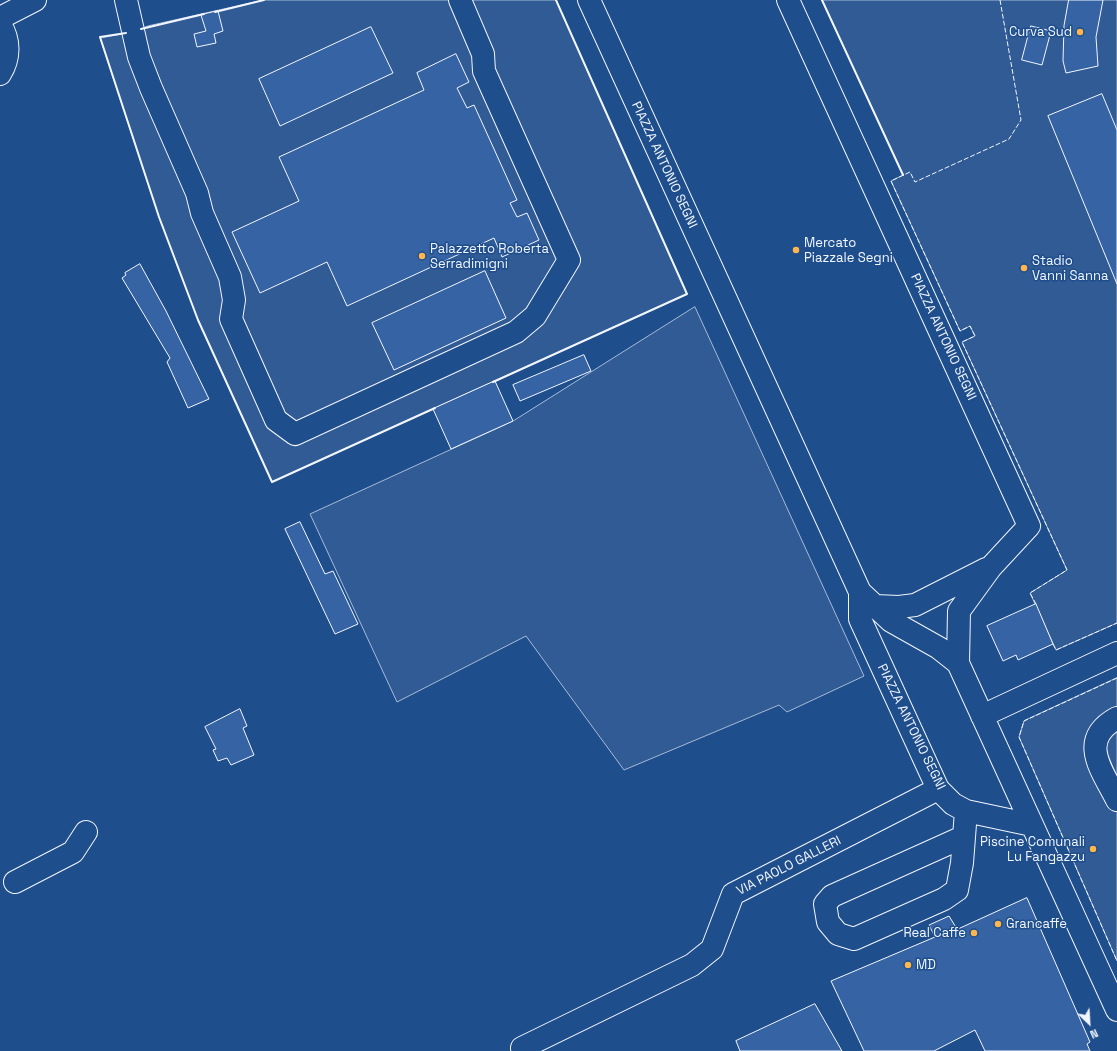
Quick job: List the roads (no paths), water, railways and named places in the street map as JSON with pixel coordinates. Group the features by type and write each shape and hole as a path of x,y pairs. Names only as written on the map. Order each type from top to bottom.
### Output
{"street":[{"path":"0,18 35,0"},
{"path":"126,0 140,57 151,88 197,193 202,213 230,277 234,300 231,319 276,420 295,434 516,332 535,316 569,260 484,71 483,54 460,0"},
{"name":"PIAZZA ANTONIO SEGNI","path":"588,0 868,599 891,621 939,648 958,663"},
{"name":"PIAZZA ANTONIO SEGNI","path":"788,0 1029,526 991,566 959,611 958,663 1117,1010"},
{"path":"0,24 5,32 8,46 7,60 0,74"},
{"path":"868,599 899,607 915,605 991,566"},
{"name":"PIAZZA ANTONIO SEGNI","path":"868,599 860,618 938,789 953,804 966,811 1032,825"},
{"path":"982,716 1117,653"},
{"path":"1117,718 1100,730 1095,741 1095,758 1117,800"},
{"name":"VIA PAOLO GALLERI","path":"522,1048 692,965 712,949 733,894 938,789"},
{"path":"963,837 832,896 825,904 828,922 838,934 854,939 944,899 956,890 962,864 966,811"},
{"path":"15,882 73,852 86,832"}],"place":[{"name":"Curva Sud","path":"1080,32"},
{"name":"Mercato Piazzale Segni","path":"796,250"},
{"name":"Palazzetto Roberta Serradimigni","path":"422,256"},
{"name":"Stadio Vanni Sanna","path":"1024,268"},
{"name":"Piscine Comunali Lu Fangazzu","path":"1093,849"},
{"name":"Grancaffe","path":"998,924"},
{"name":"Real Caffe","path":"974,933"},
{"name":"MD","path":"908,965"}]}
